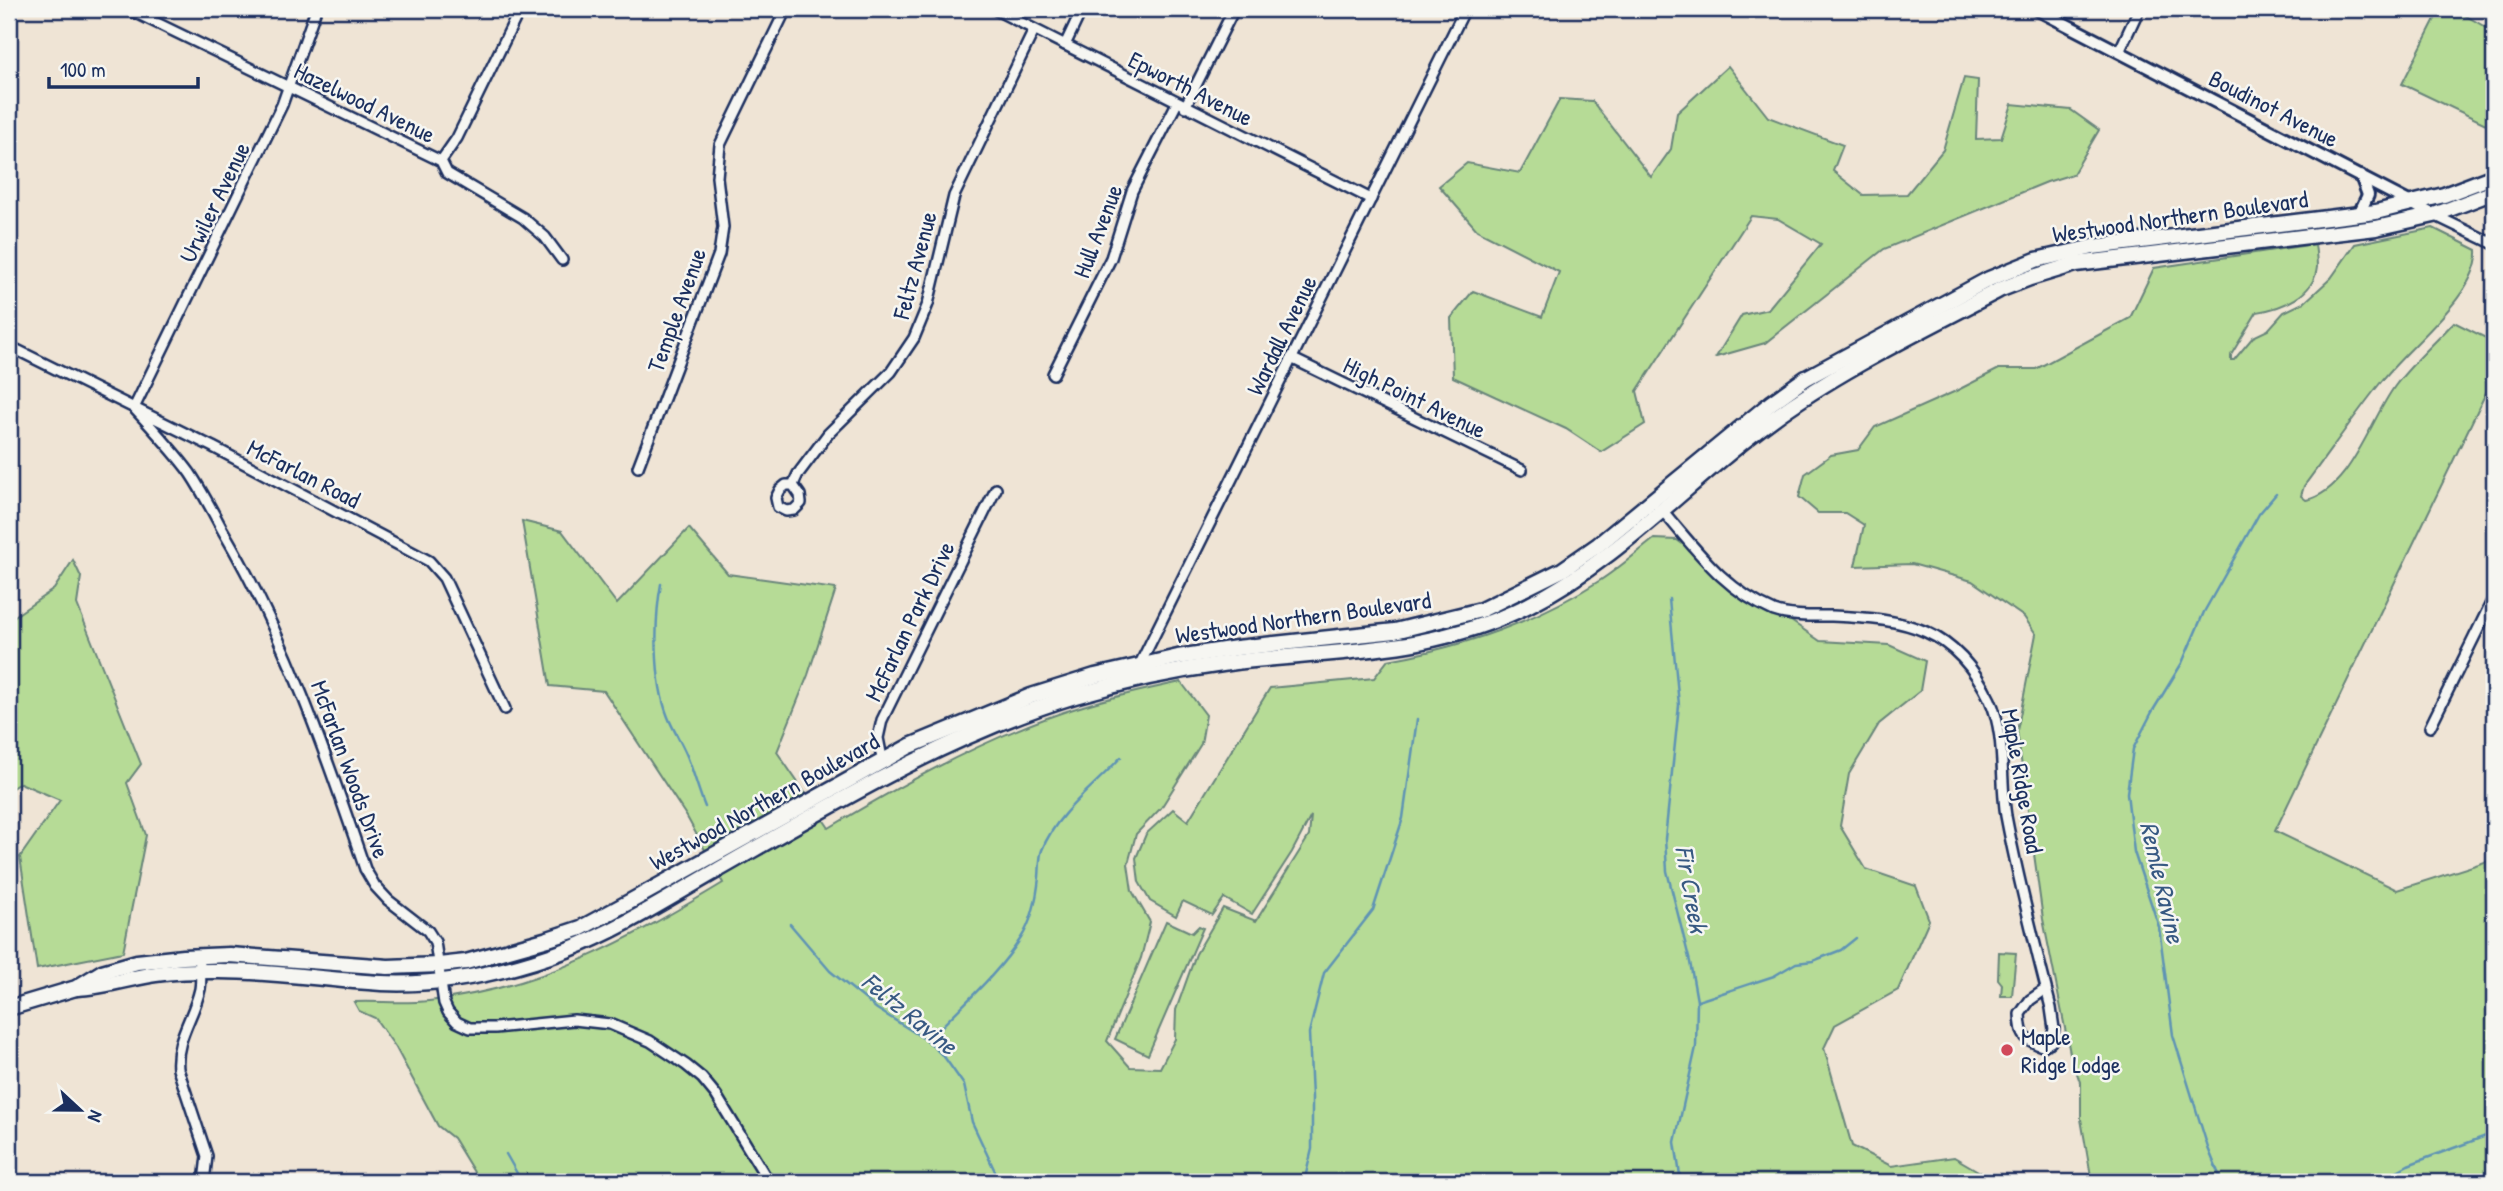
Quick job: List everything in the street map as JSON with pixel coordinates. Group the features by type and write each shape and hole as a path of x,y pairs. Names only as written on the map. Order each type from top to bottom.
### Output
{"main road":[{"name":"Westwood Northern Boulevard","path":"9,1008 76,988 104,987 145,975 200,971 260,972 387,983 441,981 513,967 570,948 604,933 884,768 910,746 1031,696 1140,664 1237,648 1395,631 1481,610 1562,569 1598,545 1771,403 1806,378 1989,279 2036,260 2093,247 2359,214 2444,195 2494,176"},
{"name":"Westwood Northern Boulevard","path":"76,988 102,972 138,962 199,955 388,967 466,962 507,953 581,928 884,768 1040,707 1133,680 1229,663 1384,649 1444,638 1503,617 1559,590 1625,543 1765,424 1810,393 1999,290 2030,278 2076,264 2376,228 2434,215 2494,192"},
{"path":"2169,237 2170,253"}],"street":[{"name":"Hazelwood Avenue","path":"128,9 441,161 447,173 534,227 562,260"},
{"name":"Urwiler Avenue","path":"134,408 270,132 316,9"},
{"path":"441,161 457,138 520,9"},
{"name":"Temple Avenue","path":"638,467 719,254 723,227 717,177 720,145 786,9"},
{"name":"Epworth Avenue","path":"994,9 1371,200"},
{"path":"1065,45 1082,9"},
{"name":"Hull Avenue","path":"1053,374 1111,258 1132,191 1234,9"},
{"name":"Wardall Avenue","path":"1133,680 1465,9"},
{"name":"Boudinot Avenue","path":"2036,9 2494,244"},
{"path":"2119,52 2140,9"},
{"name":"Feltz Avenue","path":"793,485 813,452 891,372 914,338 928,304 954,196 1034,30"},
{"path":"2359,214 2368,195 2361,176"},
{"name":"McFarlan Road","path":"9,346 429,561 444,578 505,709"},
{"name":"High Point Avenue","path":"1291,358 1522,470"},
{"name":"McFarlan Woods Drive","path":"134,408 190,474 237,554 295,674 317,729 365,869 388,900 428,931 435,942 444,1003 448,1012 457,1022 470,1028 574,1020 610,1024 650,1041 702,1078 716,1095 769,1182"},
{"name":"McFarlan Park Drive","path":"884,768 878,738 882,720 996,488"},
{"name":"Maple Ridge Road","path":"1653,499 1702,558 1728,584 1747,598 1778,612 1885,619 1920,628 1951,647 1975,674 1991,703 1999,738 2006,814 2046,989 2054,1029 2051,1042 2042,1046 2028,1042 2021,1031 2020,1014 2030,1000 2046,989"},
{"path":"2430,727 2494,597"},
{"path":"199,955 200,991 180,1040 177,1056 178,1069 207,1156 204,1182"}],"green space":[{"path":"2440,9 2454,9 2494,32 2490,60 2494,64 2494,128 2402,84"},
{"path":"1728,66 1768,117 1843,145 1833,171 1863,195 1907,194 1943,150 1964,78 1978,80 1976,139 2001,138 2012,104 2071,110 2099,130 2073,174 2047,182 1884,249 1765,343 1716,357 1742,315 1768,309 1821,244 1778,219 1751,216 1637,391 1645,424 1601,452 1566,429 1453,377 1451,318 1473,291 1542,317 1559,272 1477,230 1439,186 1467,163 1520,173 1560,99 1592,101 1651,177 1671,149 1677,113"},
{"path":"2433,228 2477,250 2475,267 2467,284 2440,320 2381,382 2304,486 2301,496 2306,500 2321,494 2335,483 2358,452 2395,386 2454,322 2494,342 2494,376 2275,831 2397,890 2494,859 2494,1182 2092,1182 2081,1119 2081,1085 2070,1053 2043,919 2017,731 2036,634 2024,617 1972,581 1912,564 1855,566 1864,525 1845,513 1818,513 1799,497 1805,474 1831,455 1858,450 1875,427 1999,369 2036,369 2130,318 2154,268 2315,244 2317,267 2310,286 2286,304 2257,312 2231,355 2231,360 2234,360 2253,337 2268,330 2284,312 2305,302 2331,278 2355,244"},
{"path":"522,521 562,531 617,604 689,528 728,574 836,589 808,675 777,752 829,828 920,776 1018,729 1095,702 1181,682 1206,715 1201,744 1161,808 1136,834 1128,864 1132,891 1150,922 1141,958 1107,1041 1130,1067 1160,1068 1175,1039 1176,1010 1196,954 1223,908 1256,921 1309,836 1311,816 1292,852 1252,914 1224,898 1212,915 1183,901 1176,916 1150,901 1139,882 1136,858 1146,834 1173,809 1188,821 1270,688 1374,678 1388,660 1444,648 1524,621 1599,581 1654,539 1677,540 1702,558 1728,584 1778,612 1820,641 1889,645 1925,661 1920,691 1879,724 1849,774 1840,826 1866,869 1916,886 1929,920 1898,990 1835,1025 1824,1048 1852,1146 1891,1166 1954,1157 1997,1182 480,1182 453,1138 438,1126 396,1048 375,1018 359,1011 354,1002 429,1001 510,985 583,959 653,924 723,883 687,817 604,691 550,686"},
{"path":"73,560 81,577 77,604 141,764 127,783 146,835 123,952 37,969 20,857 60,800 20,783 9,790 9,620 54,589"},
{"path":"1166,921 1192,933 1199,926 1203,928 1148,1055 1115,1039"},
{"path":"1999,952 2016,953 2012,996 2001,996 2002,984 1998,979"}],"waterway":[{"name":"Remle Ravine","path":"2222,1182 2208,1148 2173,1035 2159,927 2134,852 2127,793 2133,749 2182,663 2204,612 2259,514 2276,494"},
{"path":"661,584 656,633 663,703 687,755 705,807"},
{"name":"Fir Creek","path":"1669,599 1679,705 1665,839 1667,871 1697,1001 1696,1047 1675,1142 1681,1182"},
{"path":"1304,1182 1312,1149 1309,1033 1324,973 1373,910 1403,818 1417,719"},
{"path":"928,1041 989,979 1021,938 1033,909 1041,853 1049,836 1066,812 1121,757"},
{"name":"Feltz Ravine","path":"790,924 830,971 877,1009 928,1041 945,1058 964,1085 972,1122 1000,1182"},
{"path":"1698,1001 1774,976 1796,963 1813,961 1841,950 1856,938"},
{"path":"2377,1182 2408,1165 2494,1133"},
{"path":"506,1154 522,1182"}],"place":[{"name":"Maple Ridge Lodge","path":"2007,1050"}]}
